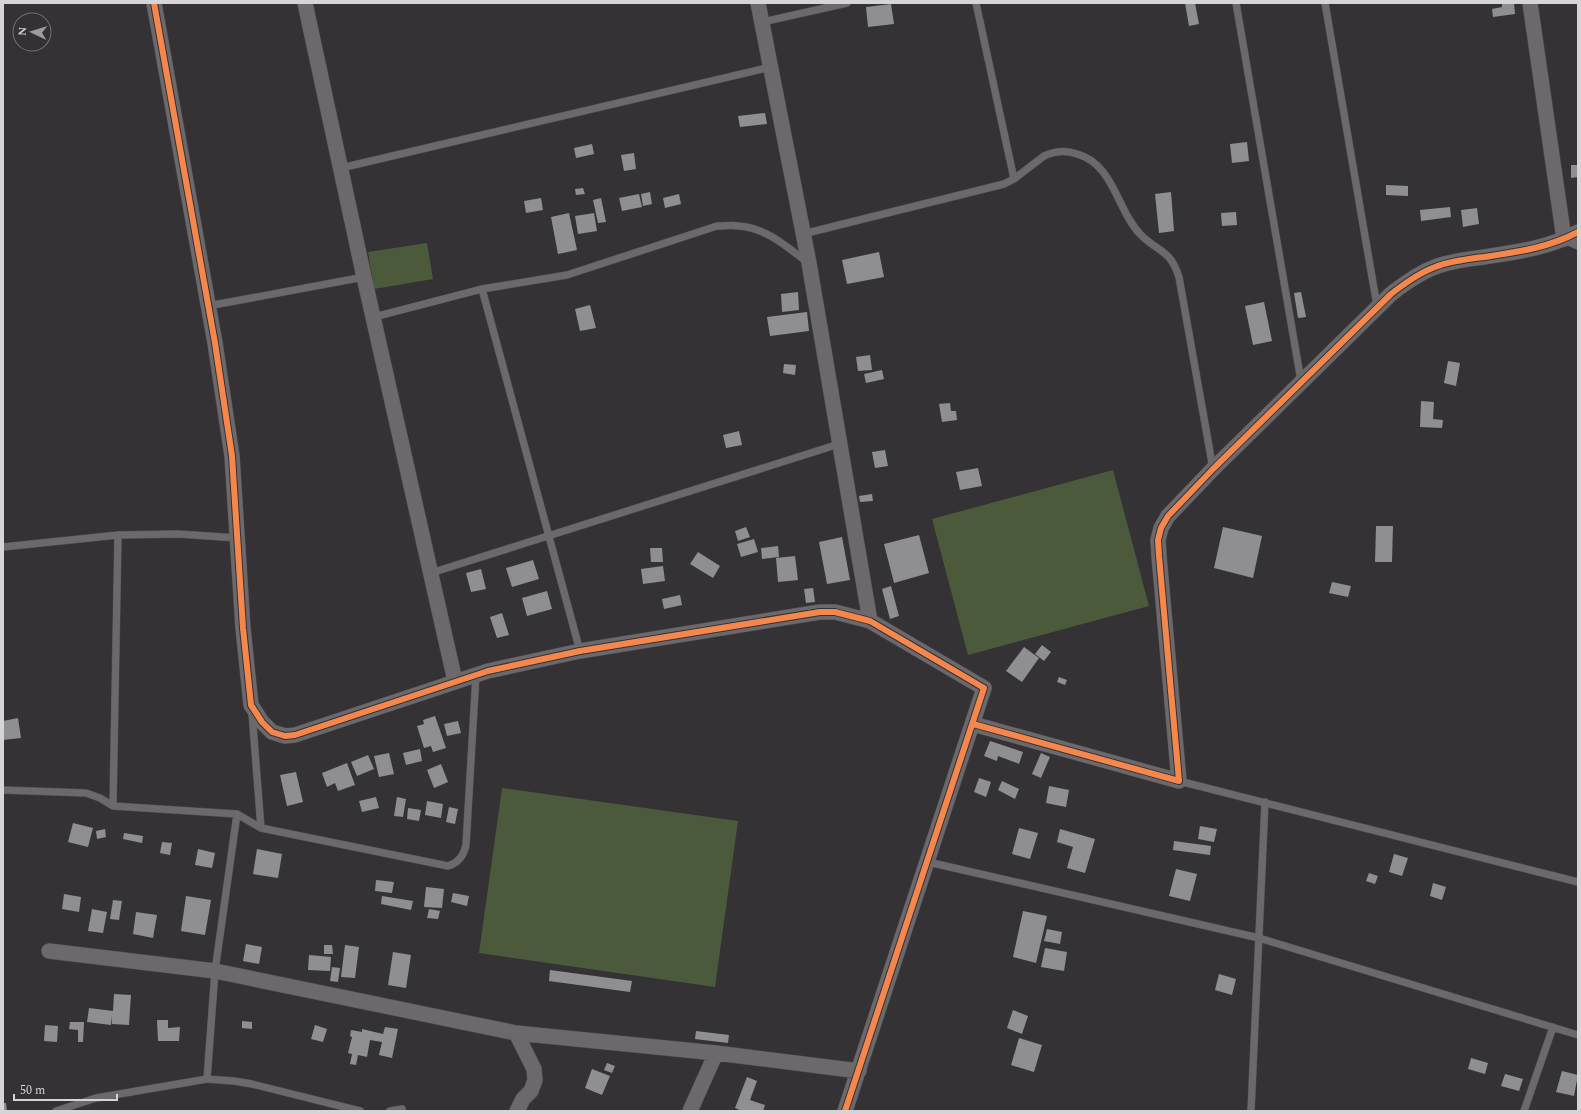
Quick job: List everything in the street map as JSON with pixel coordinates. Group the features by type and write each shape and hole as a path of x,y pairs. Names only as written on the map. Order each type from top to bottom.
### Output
{"street":[{"path":"154,3 208,306 232,456 243,628 251,705 262,722 272,732 285,736 295,735 455,681 580,651 820,612 835,612 870,621 984,688 845,1111"},
{"path":"305,3 364,277 455,681"},
{"path":"758,3 809,264 870,621"},
{"path":"1530,3 1564,240"},
{"path":"973,724 1180,781 1158,540 1160,528 1168,516 1301,382 1391,294 1411,278 1436,266 1462,260 1541,247 1564,240 1578,232"},
{"path":"49,951 215,971 516,1033 716,1053 859,1071"},
{"path":"516,1033 534,1069 535,1080 531,1091 523,1099 517,1111"},
{"path":"690,1111 716,1053"}],"lane":[{"path":"762,22 847,3"},
{"path":"976,3 1014,179"},
{"path":"1236,3 1301,382"},
{"path":"1325,3 1377,308"},
{"path":"340,168 770,67"},
{"path":"803,234 1004,184 1014,179 1050,153 1070,152 1089,159 1106,176 1126,214 1141,235 1167,254 1175,265 1179,277 1213,469"},
{"path":"374,317 482,289 567,275 717,226 739,226 760,231 782,242 809,264"},
{"path":"1564,240 1578,246"},
{"path":"208,306 364,277"},
{"path":"482,289 580,651"},
{"path":"431,573 839,444"},
{"path":"3,547 118,534 178,534 238,538"},
{"path":"113,806 118,534"},
{"path":"3,790 86,793 100,798 113,806 236,814 261,828 448,866 456,862 464,853 466,845 476,675"},
{"path":"251,705 261,828"},
{"path":"1180,781 1578,882"},
{"path":"1251,1111 1265,802"},
{"path":"207,1079 215,971 236,814"},
{"path":"928,862 1259,938 1578,1035"},
{"path":"1524,1111 1553,1027"},
{"path":"56,1111 96,1098 207,1079 252,1084 360,1111"},
{"path":"390,1111 402,1109"}],"green space":[{"path":"427,243 433,279 374,289 368,252"},
{"path":"1113,470 1149,606 968,655 932,519"},
{"path":"502,788 738,821 715,987 479,953"}],"building":[{"path":"1185,3 1195,3 1199,24 1189,26"},
{"path":"1502,3 1514,3 1515,14 1493,17 1492,9 1502,7"},
{"path":"891,4 894,24 868,27 866,7"},
{"path":"765,113 767,124 740,127 738,116"},
{"path":"1247,142 1249,161 1232,163 1230,144"},
{"path":"592,144 594,154 576,158 574,148"},
{"path":"634,153 636,169 624,171 621,155"},
{"path":"1571,165 1578,165 1578,177 1571,178"},
{"path":"1386,185 1408,186 1408,196 1386,195"},
{"path":"583,188 585,194 576,195 575,189"},
{"path":"650,192 652,204 643,206 641,194"},
{"path":"1171,192 1174,231 1159,233 1155,194"},
{"path":"639,194 642,207 622,211 619,198"},
{"path":"679,194 681,204 665,208 663,198"},
{"path":"541,198 543,210 526,213 524,201"},
{"path":"601,198 606,222 598,223 593,200"},
{"path":"1450,207 1451,217 1421,221 1420,210"},
{"path":"1477,208 1479,224 1463,227 1461,210"},
{"path":"1236,212 1237,225 1222,226 1221,213"},
{"path":"569,213 577,250 558,254 551,217"},
{"path":"594,213 597,231 578,234 575,216"},
{"path":"879,252 884,277 847,284 842,260"},
{"path":"798,292 799,310 782,312 781,294"},
{"path":"1301,292 1306,317 1298,318 1294,293"},
{"path":"1264,302 1272,341 1253,345 1245,306"},
{"path":"590,305 596,328 580,331 575,309"},
{"path":"807,312 809,331 770,336 767,317"},
{"path":"870,355 872,370 858,371 856,357"},
{"path":"1448,361 1460,363 1456,386 1444,383"},
{"path":"784,364 796,365 795,375 783,373"},
{"path":"882,370 884,379 866,383 864,374"},
{"path":"1421,401 1434,402 1433,419 1443,420 1442,428 1420,427"},
{"path":"950,403 951,411 956,411 957,420 942,422 939,404"},
{"path":"739,431 742,445 726,448 723,435"},
{"path":"885,450 888,466 875,468 872,452"},
{"path":"978,468 982,486 960,490 956,472"},
{"path":"872,494 873,501 860,502 859,496"},
{"path":"1376,526 1393,526 1392,562 1375,562"},
{"path":"746,527 750,537 738,541 735,531"},
{"path":"1223,527 1262,536 1253,578 1214,568"},
{"path":"919,535 929,573 894,583 884,544"},
{"path":"842,537 850,580 827,584 819,542"},
{"path":"754,539 758,552 741,557 737,544"},
{"path":"778,546 779,557 762,559 761,548"},
{"path":"650,548 662,548 663,562 651,562"},
{"path":"698,552 720,566 713,578 690,564"},
{"path":"795,556 798,580 778,582 776,558"},
{"path":"533,560 539,579 512,587 506,568"},
{"path":"663,566 665,581 643,584 641,569"},
{"path":"481,569 486,589 471,592 466,573"},
{"path":"1332,582 1351,586 1348,597 1329,593"},
{"path":"891,586 899,616 890,619 882,589"},
{"path":"813,588 815,602 806,603 804,589"},
{"path":"547,591 552,609 527,616 522,598"},
{"path":"680,595 682,605 664,609 662,599"},
{"path":"502,613 509,635 497,638 490,617"},
{"path":"1042,645 1051,652 1044,661 1035,654"},
{"path":"1024,647 1039,658 1022,682 1006,671"},
{"path":"1059,677 1067,680 1065,685 1057,682"},
{"path":"435,716 446,748 433,752 431,746 424,748 417,726 424,724 423,720"},
{"path":"18,718 21,738 3,740 3,721"},
{"path":"458,721 461,733 447,736 444,724"},
{"path":"990,741 1023,752 1019,764 998,756 997,761 984,756"},
{"path":"420,749 422,761 406,765 403,753"},
{"path":"389,753 394,774 379,777 374,756"},
{"path":"1041,753 1050,757 1041,778 1032,774"},
{"path":"368,755 374,769 357,776 351,762"},
{"path":"347,763 355,785 338,791 335,783 327,787 322,773"},
{"path":"441,764 448,782 434,788 427,770"},
{"path":"296,772 303,802 287,806 280,775"},
{"path":"979,778 991,782 986,797 974,792"},
{"path":"1002,781 1019,789 1015,799 998,790"},
{"path":"1049,786 1069,790 1066,807 1046,803"},
{"path":"376,797 379,808 362,812 359,801"},
{"path":"397,797 406,799 403,817 394,816"},
{"path":"427,801 443,804 441,818 425,815"},
{"path":"449,807 458,809 455,824 446,822"},
{"path":"408,808 421,810 419,821 407,819"},
{"path":"73,823 93,828 88,847 68,842"},
{"path":"1200,826 1217,829 1214,842 1198,839"},
{"path":"1019,828 1038,833 1030,859 1012,854"},
{"path":"105,829 106,837 97,839 96,831"},
{"path":"1060,829 1095,839 1085,873 1067,868 1073,847 1057,842"},
{"path":"124,833 143,836 142,843 123,839"},
{"path":"1174,841 1211,846 1210,855 1173,850"},
{"path":"162,842 172,843 170,855 160,853"},
{"path":"198,849 215,853 212,868 195,865"},
{"path":"257,849 282,854 278,878 253,874"},
{"path":"1394,854 1408,858 1402,876 1389,872"},
{"path":"1176,869 1197,874 1190,901 1169,896"},
{"path":"1369,873 1378,876 1375,884 1366,881"},
{"path":"376,880 394,882 392,893 375,891"},
{"path":"1433,883 1446,887 1442,900 1430,896"},
{"path":"426,887 444,889 442,908 424,907"},
{"path":"453,893 469,896 467,906 451,902"},
{"path":"64,894 81,897 79,912 62,909"},
{"path":"186,896 211,900 205,935 181,931"},
{"path":"382,896 413,901 411,910 381,904"},
{"path":"113,900 122,901 119,920 110,919"},
{"path":"92,909 107,912 103,933 88,931"},
{"path":"429,909 440,911 438,919 427,918"},
{"path":"1023,911 1047,916 1036,963 1013,957"},
{"path":"136,912 157,915 153,938 133,934"},
{"path":"1047,929 1062,932 1060,944 1044,941"},
{"path":"246,944 262,947 259,964 243,961"},
{"path":"324,945 332,945 333,954 324,954"},
{"path":"345,945 359,947 355,978 341,977"},
{"path":"1045,948 1067,952 1064,971 1041,967"},
{"path":"393,952 411,955 406,988 388,985"},
{"path":"309,955 331,957 330,971 308,970"},
{"path":"332,967 340,968 338,982 330,981"},
{"path":"550,970 632,981 630,992 549,981"},
{"path":"1219,974 1236,979 1232,995 1215,990"},
{"path":"114,994 131,995 129,1025 112,1024 112,1016 111,1025 87,1022 89,1008 113,1011"},
{"path":"1013,1010 1028,1016 1022,1034 1007,1028"},
{"path":"157,1020 168,1020 168,1028 180,1027 179,1041 158,1041"},
{"path":"242,1021 252,1022 252,1029 242,1028"},
{"path":"70,1022 84,1022 83,1042 78,1042 78,1030 69,1029"},
{"path":"45,1025 58,1026 57,1042 44,1041"},
{"path":"315,1025 327,1029 323,1042 311,1039"},
{"path":"385,1027 398,1029 392,1058 379,1055 382,1042 370,1040 367,1057 358,1055 356,1065 350,1064 352,1054 348,1053 352,1037 350,1036 351,1030 362,1032 362,1029 383,1034"},
{"path":"696,1031 729,1035 728,1043 695,1039"},
{"path":"1019,1038 1042,1045 1034,1072 1011,1065"},
{"path":"1471,1058 1488,1063 1485,1074 1468,1069"},
{"path":"607,1063 615,1066 612,1073 604,1070"},
{"path":"592,1069 610,1076 602,1095 585,1088"},
{"path":"1562,1071 1578,1075 1574,1096 1556,1092"},
{"path":"1505,1074 1523,1079 1519,1091 1501,1086"},
{"path":"747,1077 757,1081 750,1100 765,1105 763,1111 742,1111 735,1108"},
{"path":"3,1103 6,1103 7,1111 3,1111"}],"cycle path":[{"path":"154,3 215,343 232,456 243,628 251,705 262,722 272,732 285,736 295,735 488,671 580,651 820,612 835,612 870,621 984,688 845,1111"},
{"path":"973,724 1179,781 1158,540 1161,528 1168,516 1213,469 1391,294 1407,282 1423,272 1441,265 1459,260 1532,249 1555,242 1578,232"}]}
